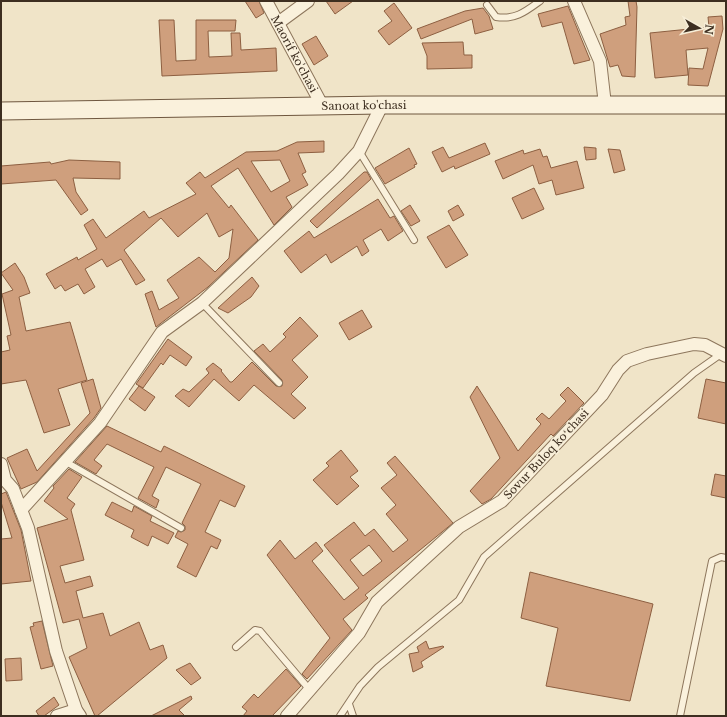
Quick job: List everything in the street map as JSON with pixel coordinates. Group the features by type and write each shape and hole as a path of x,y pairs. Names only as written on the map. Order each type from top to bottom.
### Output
{"main road":[{"name":"Sanoat ko'chasi","path":"1,111 382,105 726,105"}],"street":[{"name":"Maorif ko'chasi","path":"266,1 323,107"},
{"path":"278,23 308,1"},
{"path":"574,1 600,61 605,105"},
{"path":"21,510 100,423 162,332 202,303 338,174 359,151 382,105"},
{"name":"Sovur Buloq koʻchasi","path":"287,716 309,689 359,634 377,602 459,527 502,501 602,395 618,370 627,361 647,354 694,344 705,345 724,355"},
{"path":"1,464 5,480 13,489 28,528 56,651 78,713 57,716"}],"lane":[{"path":"487,4 496,17 509,19 527,11 540,1"},
{"path":"359,151 414,240"},
{"path":"202,303 279,383"},
{"path":"340,716 360,686 378,666 459,600 484,557 694,373 724,355"},
{"path":"66,462 181,528"},
{"path":"680,716 712,561 721,557 726,558"},
{"path":"236,647 255,630 260,631 309,689"},
{"path":"349,704 353,716"}],"building":[{"path":"245,1 259,1 264,13 256,18"},
{"path":"326,1 353,1 335,14"},
{"path":"628,1 636,1 637,7 635,77 622,76 618,65 610,67 600,34 626,25 625,17 630,16"},
{"path":"394,3 412,28 389,45 378,31 392,21 384,11"},
{"path":"568,6 590,60 574,64 562,22 542,27 538,14"},
{"path":"483,8 489,16 493,29 475,34 472,19 421,39 417,29 465,11"},
{"path":"722,16 723,29 708,86 688,85 689,68 703,69 708,48 686,50 688,75 655,78 650,33 709,27 708,17"},
{"path":"159,20 174,20 176,61 196,60 196,20 236,20 235,31 208,31 209,57 232,56 231,33 240,33 241,50 276,48 277,71 162,76"},
{"path":"316,36 328,56 314,65 302,44"},
{"path":"463,42 464,55 472,55 472,68 427,69 427,56 422,43"},
{"path":"324,141 324,152 298,153 306,172 302,174 308,185 286,197 292,207 274,225 238,168 211,186 229,208 231,205 258,240 208,287 156,327 145,294 152,291 159,310 179,298 167,280 199,257 215,272 229,258 233,229 219,237 207,213 178,237 161,218 124,250 145,280 136,285 121,259 107,267 102,259 85,269 95,287 84,294 78,284 65,291 61,285 55,289 46,274 77,257 78,260 97,249 84,225 93,219 106,238 144,211 149,218 196,194 186,183 200,172 205,178 246,152 277,151 297,142","holes":["280,160 290,181 271,192 251,161"]},
{"path":"485,143 490,154 455,169 454,166 442,172 432,152 443,147 449,158"},
{"path":"584,147 596,148 596,159 586,160"},
{"path":"409,148 417,164 414,165 415,167 385,184 375,168"},
{"path":"540,149 543,157 547,156 551,168 577,161 584,188 556,195 552,180 539,184 533,165 503,179 495,161 523,150 524,154"},
{"path":"608,149 620,150 625,170 614,173"},
{"path":"69,160 120,162 120,179 73,178 76,192 88,210 81,215 56,180 1,184 1,166 50,162 51,164"},
{"path":"364,172 367,172 371,179 317,228 310,221"},
{"path":"534,188 544,209 522,219 512,198"},
{"path":"378,199 390,218 394,216 403,231 388,241 381,229 363,240 369,251 362,256 357,246 331,263 326,254 301,273 284,251 309,231 314,238"},
{"path":"410,205 420,221 411,226 401,211"},
{"path":"458,205 464,215 453,221 448,211"},
{"path":"449,225 468,255 446,268 427,237"},
{"path":"15,263 24,277 30,293 19,297 26,331 70,322 87,380 58,389 70,425 44,433 26,380 1,384 1,352 10,350 7,336 11,335 2,294 13,290 1,273"},
{"path":"252,277 259,286 251,297 228,313 218,308"},
{"path":"362,310 372,327 349,340 339,323"},
{"path":"300,317 318,336 292,360 308,377 291,394 306,408 294,419 254,385 239,401 214,379 189,407 175,396 183,389 189,392 209,373 206,369 213,363 222,370 221,371 230,382 232,382 252,362 276,386 282,386 282,380 254,351 263,344 270,352 286,337 283,334"},
{"path":"168,339 192,357 186,366 170,355 163,365 161,363 143,388 136,384"},
{"path":"93,379 101,408 94,418 37,482 21,489 7,458 27,449 37,471 90,413 81,383"},
{"path":"706,379 726,383 726,424 698,418"},
{"path":"139,386 155,397 145,411 129,399"},
{"path":"477,386 518,451 541,424 536,419 542,413 549,419 566,401 560,395 568,387 584,403 553,436 551,434 491,499 482,504 470,491 500,458 470,397"},
{"path":"107,426 161,452 164,446 245,486 235,507 220,500 205,532 221,540 217,549 211,546 196,577 177,567 188,544 175,537 178,531 181,532 185,530 185,526 182,523 201,484 166,467 152,496 159,500 156,508 138,498 154,467 107,444 94,460 102,466 96,474 75,462"},
{"path":"341,450 358,471 350,477 359,486 337,505 313,480 329,466 326,463"},
{"path":"395,456 453,523 365,595 368,598 343,619 352,630 307,679 302,674 330,638 267,555 280,540 295,559 316,542 323,551 312,561 344,600 359,588 324,545 354,522 365,536 374,529 393,552 408,540 386,514 396,505 381,488 397,475 387,463","holes":["369,545 382,561 363,576 350,560"]},
{"path":"69,469 82,477 67,498 75,504 71,510 84,560 60,566 65,583 90,576 93,586 76,591 83,618 103,613 110,636 139,622 150,650 163,645 167,658 97,716 95,716 69,657 87,648 79,619 63,623 37,528 68,519 44,501 54,488 53,486"},
{"path":"715,474 726,476 726,498 711,495"},
{"path":"6,492 21,530 31,581 1,584 1,539 12,538 1,502 1,494"},
{"path":"112,502 132,512 134,506 152,516 150,521 174,533 168,544 152,536 148,546 131,537 134,530 105,515"},
{"path":"530,572 653,604 630,701 546,686 558,628 521,618"},
{"path":"42,621 53,666 41,669 30,627 34,626 33,623"},
{"path":"426,641 429,649 444,647 421,662 423,667 413,672 409,654 419,652 417,647"},
{"path":"21,658 22,680 6,681 5,659"},
{"path":"190,663 201,678 191,685 176,670"},
{"path":"286,669 301,686 272,716 243,716 247,711 242,707 254,694 258,698"},
{"path":"191,696 192,699 179,710 185,716 151,716"},
{"path":"54,697 59,705 44,716 39,716 36,711"}]}
